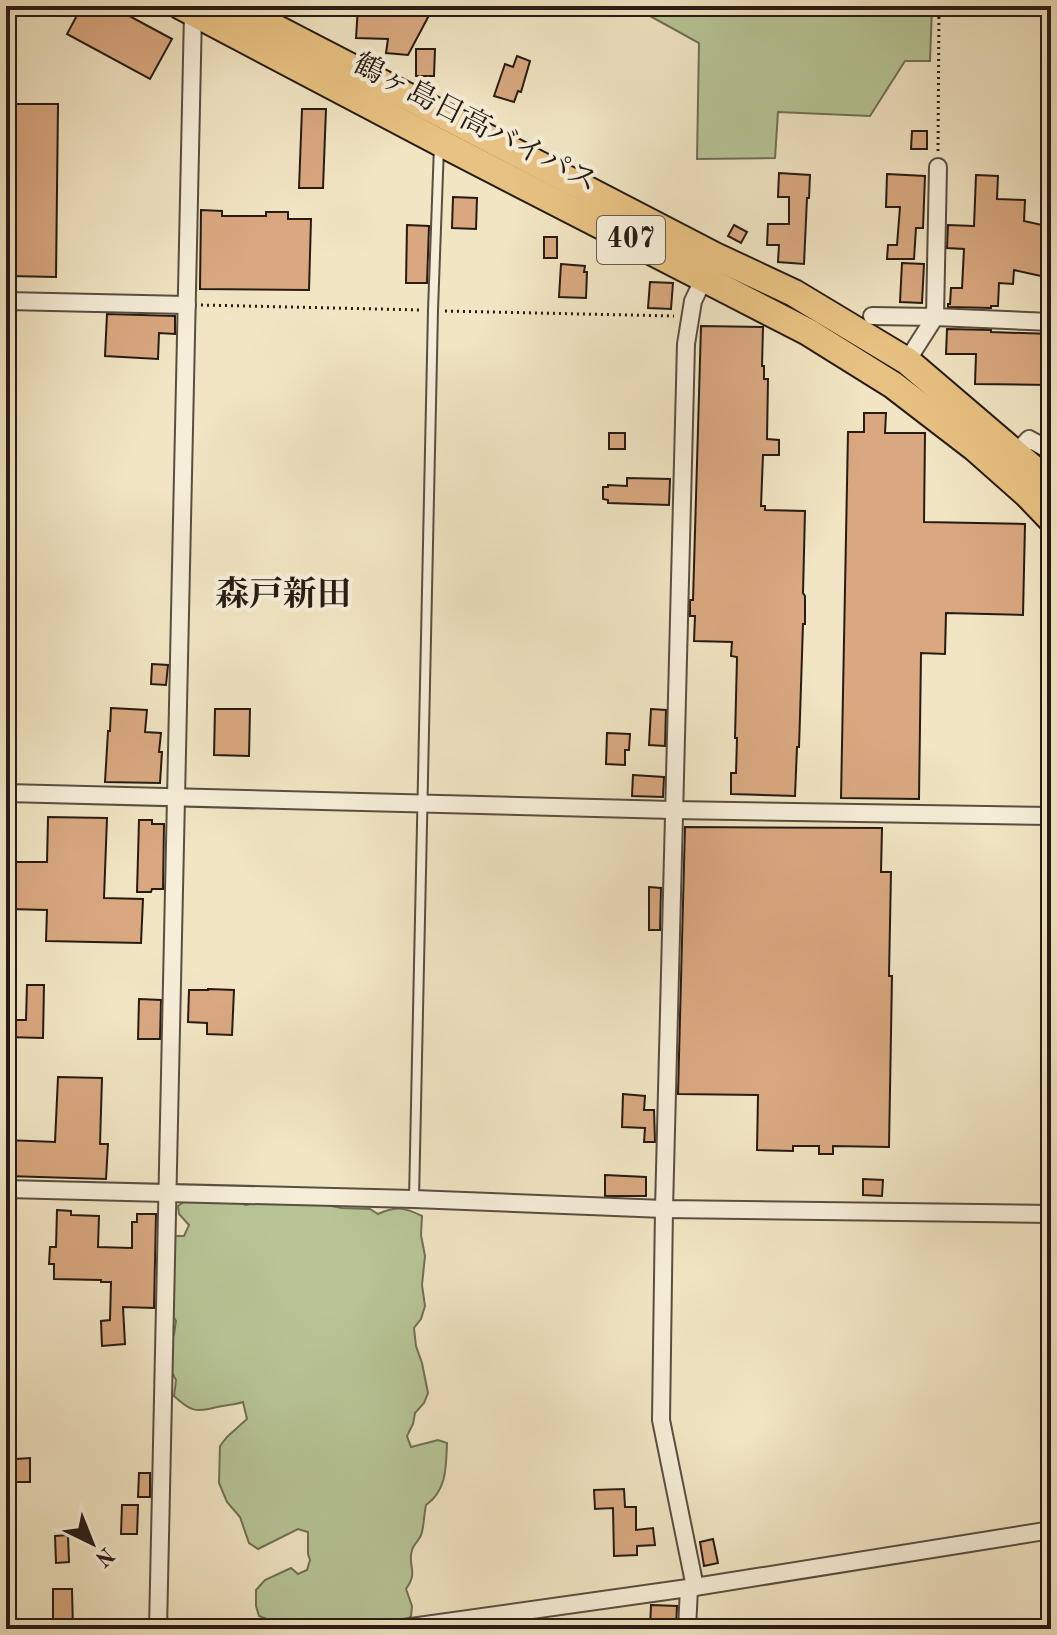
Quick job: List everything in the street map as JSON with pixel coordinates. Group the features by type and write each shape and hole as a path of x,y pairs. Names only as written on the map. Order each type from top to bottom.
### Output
{"highway":[{"name":"鶴ヶ島日高バイパス","path":"233,6 709,267 893,385 975,448 1051,519"},
{"name":"鶴ヶ島日高バイパス","path":"187,9 439,142 709,267 794,293 907,361 1051,484"}],"street":[{"path":"158,1629 187,305 187,9"},
{"path":"907,361 935,317 938,167"},
{"path":"687,1629 692,1588 661,1420 664,1209 686,344 693,301 709,267"},
{"path":"6,301 187,305"},
{"path":"872,316 1051,322"},
{"path":"1016,453 1029,439 1051,451"},
{"path":"6,793 1051,816"},
{"path":"6,1189 414,1199 664,1209 1051,1214"},
{"path":"397,1629 692,1588 1051,1530"}],"lane":[{"path":"414,1199 439,142"}],"path":[{"path":"938,167 939,6"}],"green space":[{"path":"632,6 932,6 930,61 905,61 870,116 778,112 775,158 697,159 699,43"},
{"path":"185,1201 237,1202 246,1205 257,1202 321,1204 370,1209 378,1214 400,1209 422,1216 425,1306 414,1328 428,1393 415,1413 407,1436 411,1447 438,1440 447,1443 442,1485 426,1505 421,1534 412,1550 412,1578 406,1589 412,1606 411,1616 402,1624 380,1628 274,1629 269,1620 259,1616 256,1590 265,1580 291,1568 298,1574 307,1570 310,1560 308,1532 298,1529 258,1549 249,1543 240,1517 227,1502 219,1483 220,1446 247,1419 243,1402 198,1410 189,1408 174,1396 176,1380 168,1365 176,1321 169,1310 169,1258 175,1236 184,1236 189,1225 179,1214 178,1206"}],"building":[{"path":"82,6 111,6 172,39 150,79 67,34"},
{"path":"358,6 434,6 408,55 386,53 388,39 356,38"},
{"path":"416,49 435,49 434,76 416,76"},
{"path":"517,56 530,61 521,92 518,91 514,102 494,96 505,64 513,67"},
{"path":"11,104 58,104 56,277 9,276"},
{"path":"302,109 326,109 323,188 299,188"},
{"path":"912,131 927,131 927,149 911,149"},
{"path":"779,173 810,175 804,264 778,262 779,245 767,245 768,224 789,224 789,197 778,197"},
{"path":"887,174 925,176 923,228 916,228 914,259 887,259 888,245 897,245 900,207 886,207"},
{"path":"976,175 998,176 997,199 1025,200 1024,221 1051,227 1051,273 1042,271 1041,276 1014,270 1013,284 999,283 998,306 948,307 951,288 962,288 964,249 947,248 948,225 974,226"},
{"path":"453,197 477,198 476,229 452,228"},
{"path":"201,210 222,211 222,216 266,216 266,212 288,212 288,219 311,219 309,290 200,289"},
{"path":"407,225 429,226 427,283 406,283"},
{"path":"734,225 747,232 741,243 728,236"},
{"path":"544,237 557,237 557,258 544,258"},
{"path":"902,263 924,264 922,303 900,302"},
{"path":"561,264 585,266 586,298 559,297"},
{"path":"650,282 673,283 671,309 648,308"},
{"path":"107,314 175,316 175,334 159,333 158,359 105,356"},
{"path":"701,326 763,327 762,366 764,379 768,379 767,439 779,440 779,455 763,455 761,506 765,506 765,510 805,511 805,624 795,796 731,794 731,773 736,773 737,657 731,656 732,642 694,641 695,616 690,616 690,600 693,600"},
{"path":"947,329 1051,334 1051,385 975,384 976,354 946,354"},
{"path":"864,413 886,413 885,433 925,433 924,522 1025,524 1023,615 946,613 945,654 921,653 919,799 841,798 848,432 864,432"},
{"path":"609,433 625,433 625,449 609,449"},
{"path":"627,478 670,479 669,505 608,503 603,499 603,487 627,486"},
{"path":"152,664 168,665 166,685 151,684"},
{"path":"111,708 147,710 145,732 161,733 160,783 105,782"},
{"path":"215,709 250,709 249,756 214,755"},
{"path":"651,709 666,710 665,746 649,745"},
{"path":"607,733 630,734 625,765 606,764"},
{"path":"633,775 664,777 663,797 632,796"},
{"path":"48,817 107,818 104,898 143,899 141,943 46,941 47,910 9,909 10,862 47,862"},
{"path":"139,820 164,824 163,889 137,892"},
{"path":"685,827 882,828 881,872 891,872 889,1147 833,1146 833,1154 819,1154 819,1146 793,1146 793,1151 757,1150 758,1095 678,1094"},
{"path":"649,887 661,888 660,930 649,930"},
{"path":"27,985 44,985 43,1038 6,1037 6,1020 26,1020"},
{"path":"189,990 234,990 232,1035 207,1034 207,1023 188,1022"},
{"path":"139,999 161,1000 160,1039 138,1039"},
{"path":"58,1077 102,1078 100,1144 108,1144 106,1179 6,1176 6,1140 55,1142"},
{"path":"623,1094 645,1096 644,1110 654,1110 655,1142 644,1142 645,1128 622,1127"},
{"path":"605,1175 646,1177 646,1196 605,1196"},
{"path":"863,1179 883,1180 882,1196 863,1195"},
{"path":"57,1210 71,1211 71,1215 99,1216 98,1247 132,1248 132,1222 137,1222 137,1214 156,1214 154,1308 123,1307 125,1344 102,1346 101,1321 110,1320 111,1282 54,1279 54,1264 49,1264 50,1247 56,1247"},
{"path":"30,1458 30,1482 16,1482 16,1459"},
{"path":"139,1473 150,1473 150,1497 138,1497"},
{"path":"624,1489 625,1507 636,1507 636,1530 653,1528 655,1545 637,1546 637,1555 614,1556 613,1508 595,1509 594,1490"},
{"path":"122,1505 138,1505 137,1534 121,1534"},
{"path":"68,1535 69,1562 56,1563 55,1536"},
{"path":"713,1539 718,1563 704,1566 700,1542"},
{"path":"53,1589 72,1589 73,1629 53,1629"},
{"path":"651,1605 677,1606 676,1629 650,1629"}],"district":[{"name":"森戸新田","path":"283,596"}]}
